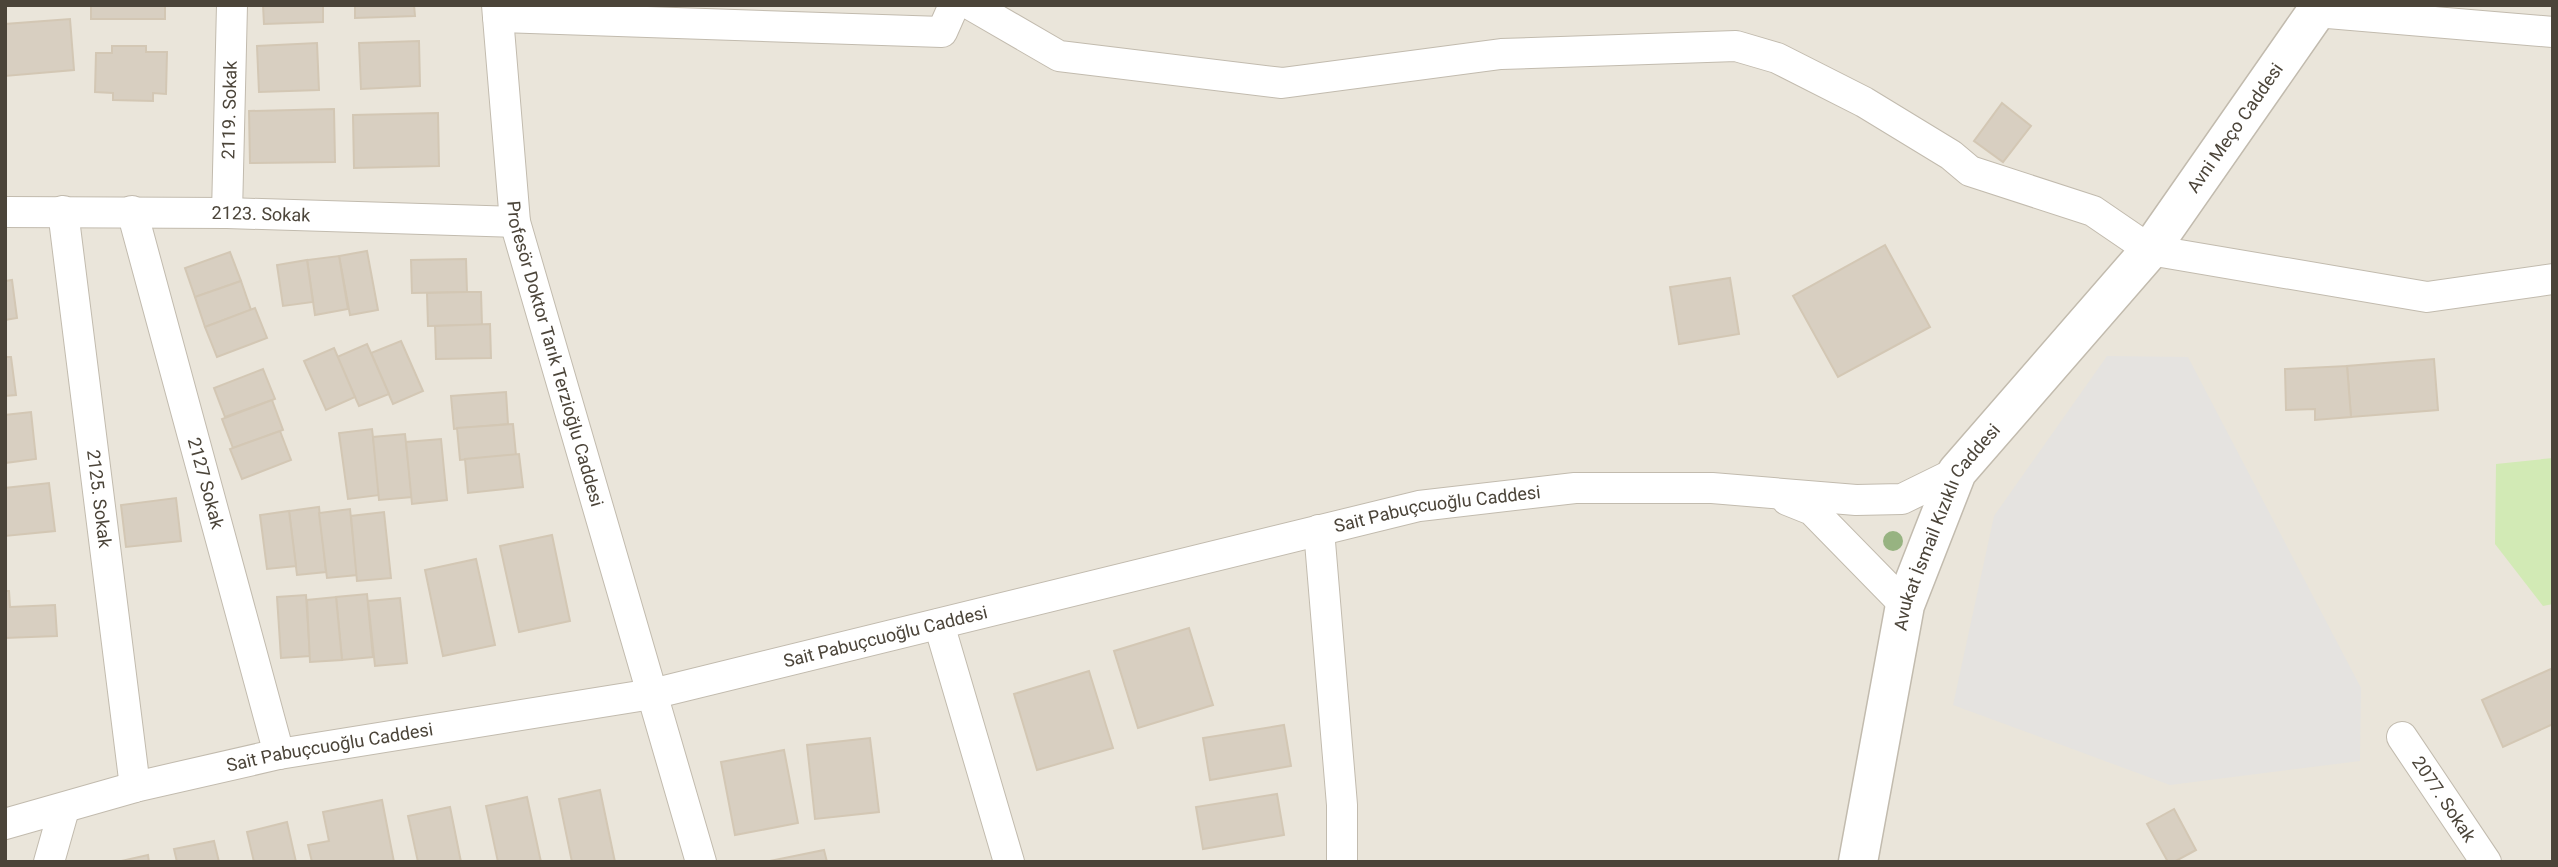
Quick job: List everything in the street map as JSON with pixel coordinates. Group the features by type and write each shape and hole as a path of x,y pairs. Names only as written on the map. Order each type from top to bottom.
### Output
{"street":[{"name":"2119. Sokak","path":"227,213 232,5"},
{"path":"498,11 942,32 954,5"},
{"path":"971,5 1059,56 1282,83 1501,54 1736,46 1777,58 1864,102 1951,155 1969,171 2093,211 2150,250 2427,297 2553,279"},
{"path":"2315,8 2553,32"},
{"name":"Avni Meço Caddesi","path":"2150,250 2315,8"},
{"name":"Profesör Doktor Tarık Terzioğlu Caddesi","path":"498,11 515,222 701,862"},
{"name":"2125. Sokak","path":"62,211 135,787"},
{"name":"2123. Sokak","path":"5,212 132,211 515,222"},
{"name":"2127 Sokak","path":"132,211 279,754"},
{"name":"Avukat İsmail Kızıklı Caddesi","path":"1858,862 1905,605 1957,472 2150,250"},
{"path":"1770,494 1856,500 1902,499 1957,472"},
{"name":"Sait Pabuçcuoğlu Caddesi","path":"5,824 135,787 279,754 652,694 1419,506 1575,488 1712,488 1770,494"},
{"path":"1770,494 1812,510 1905,605"},
{"path":"1319,530 1342,805 1342,862"},
{"path":"939,624 1009,862"},
{"name":"2077. Sokak","path":"2402,737 2486,862"},
{"path":"49,862 64,809"}],"shaded area":[{"path":"5,5 2553,5 2553,862 5,862"},
{"path":"2107,356 2188,357 2361,688 2360,761 2170,785 1953,705 1994,516"}],"green space":[{"path":"2553,458 2553,604 2543,606 2495,544 2496,464"}],"building":[{"path":"91,5 165,5 165,19 91,19"},
{"path":"263,5 323,5 323,22 264,24"},
{"path":"355,5 414,5 415,16 355,18"},
{"path":"70,19 74,70 5,76 5,24"},
{"path":"419,41 420,86 361,89 359,43"},
{"path":"317,43 319,90 259,92 257,46"},
{"path":"112,46 146,46 146,52 167,52 166,94 153,93 153,101 113,100 113,93 95,92 96,53 112,53"},
{"path":"2002,103 2031,126 2003,162 1974,141"},
{"path":"334,109 335,162 250,163 249,111"},
{"path":"438,113 439,166 354,168 353,115"},
{"path":"1885,245 1930,327 1838,377 1793,296"},
{"path":"367,251 378,310 350,315 339,256"},
{"path":"230,252 241,281 195,297 185,268"},
{"path":"339,256 348,309 315,315 307,260"},
{"path":"466,259 467,292 412,293 411,260"},
{"path":"307,260 313,302 283,306 277,265"},
{"path":"1730,278 1739,334 1679,344 1670,287"},
{"path":"12,280 17,318 5,320 5,281"},
{"path":"241,281 251,310 205,327 195,297"},
{"path":"481,292 482,325 428,326 427,293"},
{"path":"255,308 267,338 217,357 205,327"},
{"path":"490,324 491,358 436,359 435,326"},
{"path":"401,341 423,391 393,404 371,353"},
{"path":"367,344 389,394 359,406 337,357"},
{"path":"334,348 355,397 326,410 304,361"},
{"path":"5,357 11,357 16,395 5,396"},
{"path":"2434,359 2438,410 2351,417 2347,366"},
{"path":"2347,366 2351,417 2315,420 2315,409 2286,410 2285,369"},
{"path":"263,369 275,399 225,417 214,388"},
{"path":"506,392 508,424 454,429 451,396"},
{"path":"272,400 283,430 233,448 222,419"},
{"path":"31,412 36,459 5,463 5,415"},
{"path":"513,424 516,455 460,460 457,428"},
{"path":"372,429 380,495 348,499 339,433"},
{"path":"280,431 291,460 242,479 230,449"},
{"path":"405,434 412,497 379,500 373,437"},
{"path":"441,439 447,500 412,504 406,442"},
{"path":"519,454 523,487 468,493 465,459"},
{"path":"49,483 55,531 5,536 5,488"},
{"path":"176,498 181,541 126,547 121,505"},
{"path":"319,507 326,572 297,575 289,511"},
{"path":"350,509 357,575 327,578 319,513"},
{"path":"289,511 296,566 267,569 260,515"},
{"path":"384,512 391,578 357,581 351,516"},
{"path":"552,535 570,621 519,632 500,546"},
{"path":"476,559 495,645 443,656 425,570"},
{"path":"5,591 9,591 10,607 55,605 57,636 5,638"},
{"path":"367,594 373,657 342,660 336,597"},
{"path":"306,595 310,656 281,658 277,597"},
{"path":"336,597 342,660 310,662 307,600"},
{"path":"400,598 407,663 375,666 368,601"},
{"path":"1189,628 1213,705 1138,728 1114,651"},
{"path":"2553,668 2553,724 2503,747 2482,700"},
{"path":"1089,671 1113,748 1037,770 1014,694"},
{"path":"1284,725 1291,766 1210,780 1203,738"},
{"path":"870,738 879,812 815,819 807,745"},
{"path":"784,750 798,823 735,835 721,762"},
{"path":"600,790 615,862 572,862 559,799"},
{"path":"1277,794 1284,835 1203,849 1196,807"},
{"path":"527,797 541,862 498,862 486,806"},
{"path":"382,800 394,862 312,862 308,845 329,841 323,812"},
{"path":"450,807 461,862 418,862 408,816"},
{"path":"2174,809 2196,850 2174,862 2168,862 2147,824"},
{"path":"287,822 296,862 254,862 247,832"},
{"path":"214,841 219,862 177,862 174,849"},
{"path":"824,850 827,862 765,862"},
{"path":"148,855 149,862 117,862"}]}
